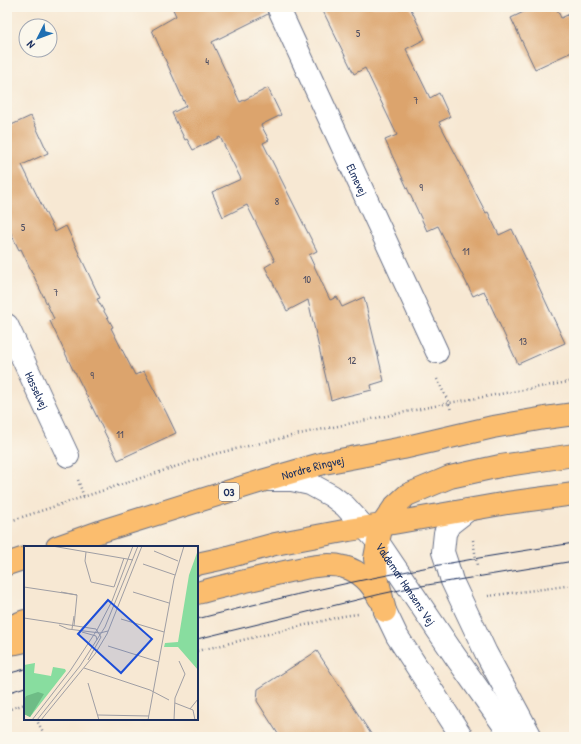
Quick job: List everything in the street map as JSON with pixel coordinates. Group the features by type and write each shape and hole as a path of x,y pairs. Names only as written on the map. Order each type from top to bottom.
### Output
{"main road":[{"name":"Nordre Ringvej","path":"60,546 102,531 324,463 403,448 493,427 574,414"},
{"path":"385,611 377,577 375,531 395,506 407,495 450,477 500,466 574,455"},
{"path":"198,564 275,544 349,530 375,531 468,510 574,494"},
{"path":"7,564 24,558"},
{"path":"198,593 314,566 330,565 344,567 357,573 366,580 377,594 385,611"},
{"path":"7,628 24,621"},
{"path":"7,644 24,641"}],"street":[{"name":"Elmevej","path":"278,7 437,352"},
{"name":"Hasselvej","path":"7,325 68,456"},
{"name":"Valdemar Hansens Vej","path":"265,480 292,480 310,484 332,496 346,506 375,531 455,656 512,737"},
{"path":"468,510 450,524 445,533 443,552 452,581 486,653 531,737"},
{"path":"385,611 397,636 462,737"}],"path":[{"path":"7,522 214,454 304,433 449,403 574,381"},
{"path":"482,597 574,584"},
{"path":"198,651 343,616 385,611"},
{"path":"7,710 24,704"},
{"path":"37,720 46,737"}],"building":[{"path":"172,7 266,7 268,14 212,42 240,102 268,88 281,115 261,125 269,140 263,143 317,251 309,255 330,300 337,297 342,307 364,297 384,381 371,385 372,390 331,400 308,300 287,311 265,267 275,261 247,205 223,217 212,192 241,179 220,137 193,150 187,139 185,140 172,113 186,106 152,30 176,16"},
{"path":"321,7 410,7 425,39 406,49 430,98 439,93 450,117 439,122 499,235 512,229 565,343 518,364 484,291 473,296 438,226 427,231 385,140 397,135 365,68 354,74"},
{"path":"534,7 556,7 561,18 574,12 574,51 535,69 511,18"},
{"path":"31,116 48,153 22,165 55,232 66,226 100,298 97,299 113,327 111,328 135,375 144,371 176,433 118,460 50,321 54,319 21,249 19,250 7,225 7,127"},
{"path":"317,651 373,737 280,737 257,701 258,689"}],"tram line":[{"path":"198,619 297,594 373,578 574,543"},
{"path":"198,639 409,588 574,561"},
{"path":"7,674 24,669"},
{"path":"7,693 24,687"}]}
